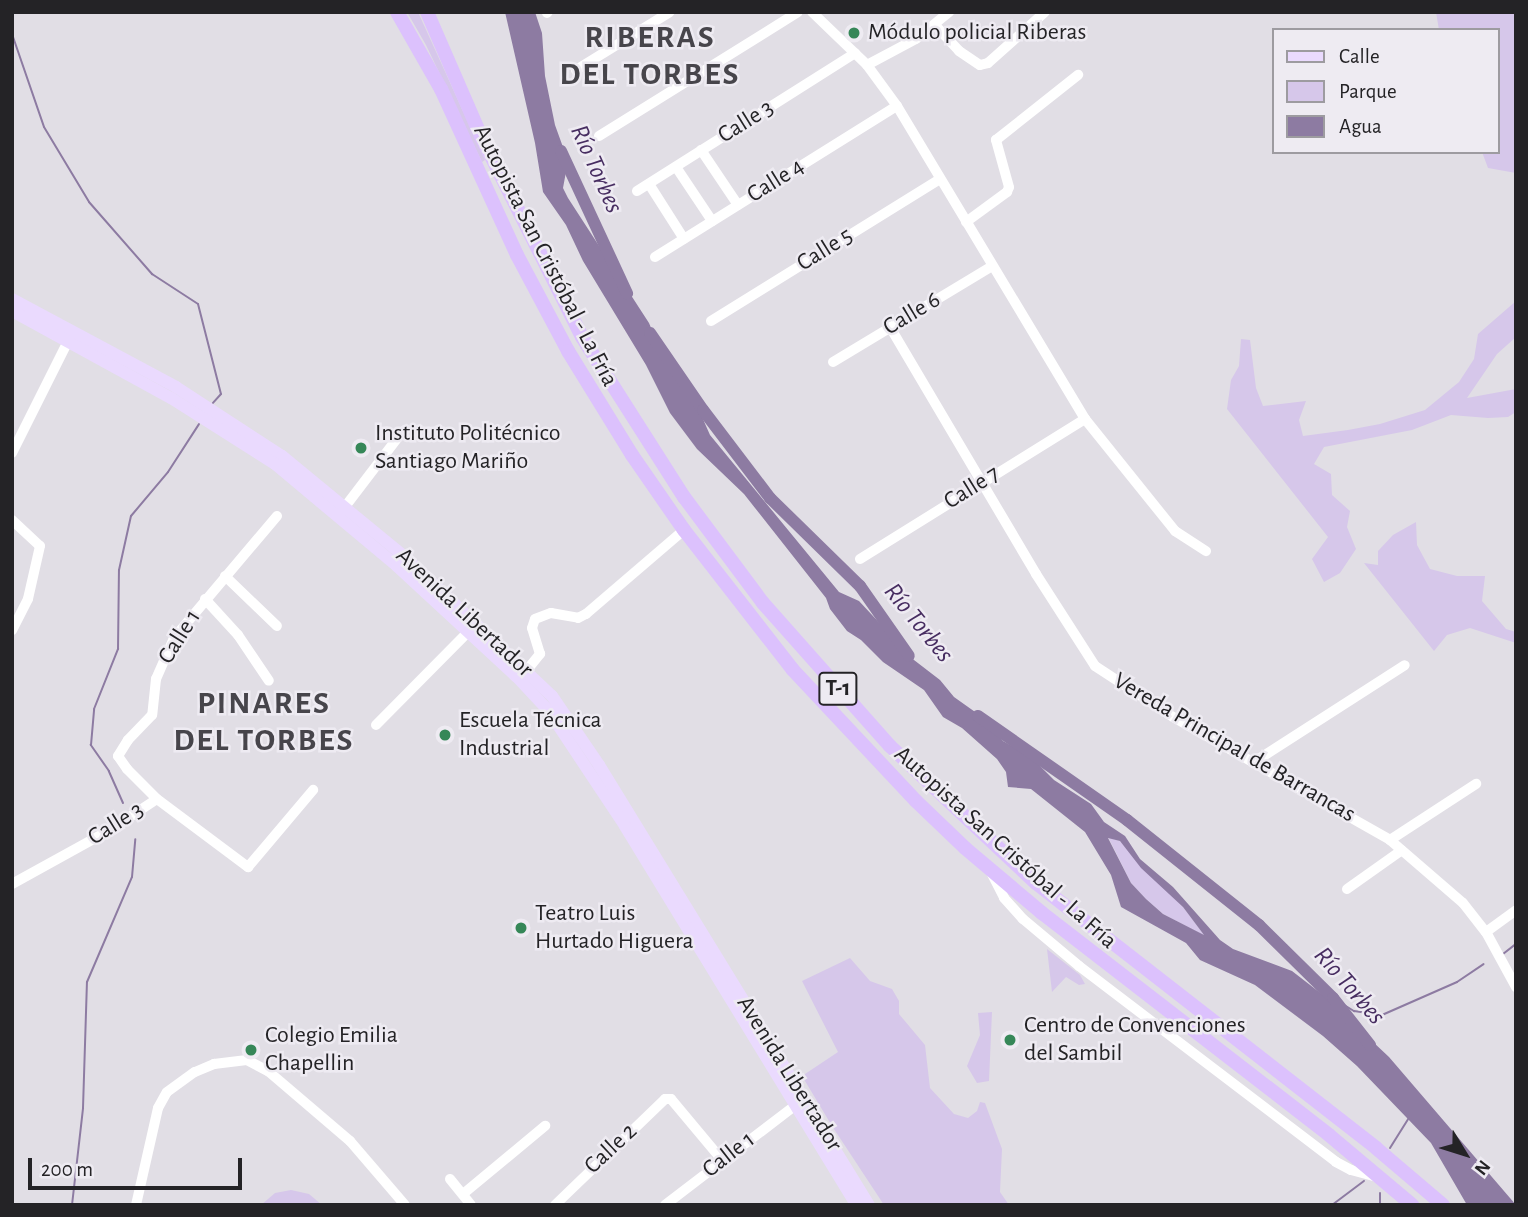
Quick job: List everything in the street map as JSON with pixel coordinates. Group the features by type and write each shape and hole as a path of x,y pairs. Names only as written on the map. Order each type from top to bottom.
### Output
{"highway":[{"name":"Autopista San Cristóbal - La Fría","path":"397,12 441,89 544,308 599,403 684,530 793,670 916,801 988,868 1129,983 1412,1205"},
{"name":"Autopista San Cristóbal - La Fría","path":"427,12 481,136 582,337 684,497 763,603 890,746 1036,883 1376,1148 1443,1205"}],"main road":[{"name":"Avenida Libertador","path":"12,299 176,387 282,456 548,710 799,1102 869,1205"},
{"name":"Avenida Libertador","path":"12,311 219,428 342,511 527,670 552,696 599,765 799,1102 856,1205"}],"street":[{"path":"576,70 670,12"},
{"path":"599,136 798,12"},
{"path":"812,12 867,65 897,106 1085,419 1175,531 1206,551"},
{"path":"867,65 934,25 949,12"},
{"path":"934,25 959,51 980,65 988,63 1045,12"},
{"name":"Calle 3","path":"637,191 855,53"},
{"path":"966,222 1007,192 1009,187 996,140 1078,75"},
{"name":"Calle 4","path":"655,257 897,106"},
{"path":"701,150 738,205"},
{"path":"676,167 712,221"},
{"name":"Calle 5","path":"710,321 940,178"},
{"path":"649,184 684,239"},
{"name":"Calle 6","path":"833,362 992,266"},
{"name":"Vereda Principal de Barrancas","path":"890,327 1036,574 1095,666 1173,717 1391,840 1463,903 1486,932 1515,984"},
{"path":"12,453 68,341"},
{"name":"Calle 7","path":"860,559 1085,419"},
{"path":"342,511 402,432"},
{"name":"Calle 1","path":"157,799 118,756 128,740 152,715 156,679 163,657 174,638 205,598 277,516"},
{"path":"12,520 40,546 28,599 12,630"},
{"path":"527,670 540,654 532,628 535,619 551,613 578,618 586,614 684,530"},
{"path":"225,576 277,625"},
{"path":"205,598 237,635 269,681"},
{"path":"376,724 468,632"},
{"path":"1254,762 1405,664"},
{"path":"1391,840 1476,784"},
{"name":"Calle 3","path":"12,884 110,830 157,799 248,867 313,790"},
{"path":"1347,889 1402,850"},
{"path":"1486,932 1516,910"},
{"path":"136,1205 158,1108 167,1092 195,1072 214,1065 247,1060 268,1071 350,1141 405,1205"},
{"name":"Calle 2","path":"555,1205 662,1101 671,1099 722,1160"},
{"name":"Calle 1","path":"665,1205 799,1102"},
{"path":"463,1194 545,1126"},
{"path":"450,1179 471,1205"},
{"path":"564,1195 573,1205"}],"green space":[{"path":"407,12 418,12 485,160 482,162 426,45"},
{"path":"1436,12 1516,12 1516,173 1488,168 1483,154 1500,154 1500,28 1439,28"},
{"path":"1516,301 1516,337 1497,354 1467,398 1516,389 1516,412 1508,417 1488,418 1451,415 1412,430 1324,447 1314,464 1331,474 1332,495 1350,511 1347,527 1356,549 1340,573 1324,582 1312,559 1328,537 1227,409 1231,380 1239,366 1241,339 1250,340 1256,388 1263,406 1306,401 1299,420 1303,436 1348,430 1380,424 1425,410 1459,382 1474,359 1478,334"},
{"path":"1416,522 1417,545 1430,569 1457,576 1485,576 1482,601 1506,629 1516,632 1516,643 1470,628 1447,635 1434,651 1364,563 1378,565 1378,551 1393,535"},
{"path":"1108,837 1120,841 1183,907 1205,936 1163,914 1146,899 1131,883"},
{"path":"1047,949 1080,975 1085,984 1079,985 1066,977 1052,992"},
{"path":"850,958 870,981 892,989 899,1001 899,1014 925,1045 930,1088 954,1114 968,1118 977,1111 980,1102 985,1103 1002,1149 1000,1192 1009,1205 884,1205 832,1126 802,1076 838,1052 802,981"},
{"path":"992,1012 989,1081 977,1083 967,1066 980,1035 978,1013"},
{"path":"291,1190 309,1194 322,1205 261,1205 275,1193"}],"water":[{"path":"505,12 535,12 542,33 545,76 555,125 568,161 563,188 568,198 649,323 667,366 695,401 710,435 839,592 859,601 914,660 940,680 954,697 985,719 1003,741 1031,757 1054,780 1091,804 1104,822 1125,836 1140,859 1173,887 1220,940 1233,949 1292,971 1323,995 1389,1057 1516,1205 1467,1205 1431,1143 1357,1066 1323,1036 1255,985 1200,960 1186,943 1121,907 1111,875 1085,832 1031,789 1008,787 1006,772 997,759 962,728 943,717 924,690 883,662 861,640 847,631 830,609 826,598 744,494 697,449 670,413 646,365 583,261 566,225 543,192 535,143","holes":["1108,838 1120,841 1141,868 1183,907 1204,935 1163,914 1131,883"]}],"waterway":[{"path":"12,34 44,127 89,202 152,274 198,304 221,394 213,403"},
{"name":"Río Torbes","path":"561,151 627,293"},
{"name":"Río Torbes","path":"650,333 703,410 770,498 860,586 909,656"},
{"path":"123,803 109,771 91,745 94,709 118,649 119,570 131,516 168,472 199,424"},
{"name":"Río Torbes","path":"978,716 1127,820 1259,925 1333,998 1370,1045"},
{"path":"72,1205 83,1108 87,982 132,877 135,839"},
{"path":"1503,954 1516,944"},
{"path":"1333,998 1354,1011 1382,1015 1457,982 1484,964"},
{"path":"1390,1148 1408,1119"},
{"path":"1332,1205 1364,1181"},
{"path":"1380,1193 1380,1205"}],"place":[{"name":"Módulo policial Riberas","path":"854,33"},
{"name":"Instituto Politécnico Santiago Mariño","path":"361,448"},
{"name":"Escuela Técnica Industrial","path":"445,735"},
{"name":"Teatro Luis Hurtado Higuera","path":"521,928"},
{"name":"Centro de Convenciones del Sambil","path":"1010,1040"},
{"name":"Colegio Emilia Chapellin","path":"251,1050"}],"district":[{"name":"RIBERAS DEL TORBES","path":"650,56"},
{"name":"PINARES DEL TORBES","path":"264,722"}]}
